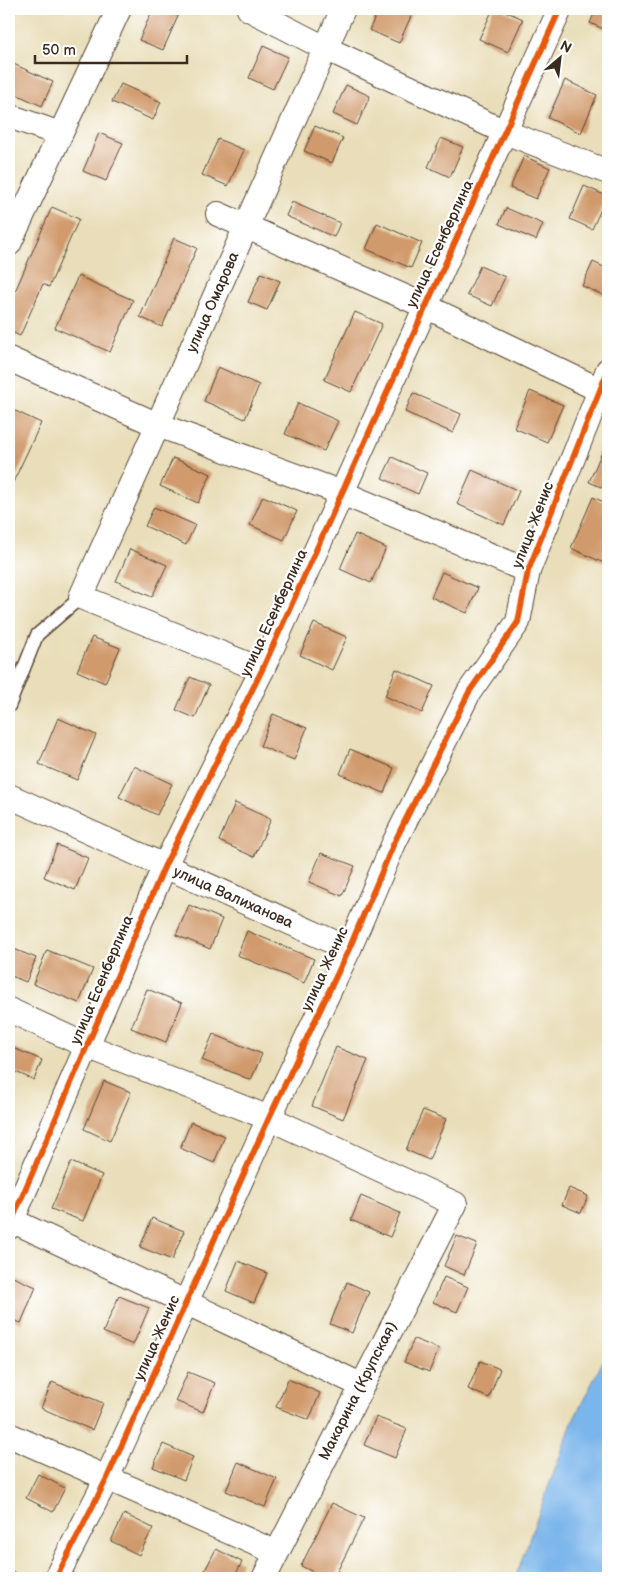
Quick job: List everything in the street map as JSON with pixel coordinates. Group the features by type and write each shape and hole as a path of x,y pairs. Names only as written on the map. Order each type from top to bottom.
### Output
{"street":[{"path":"9,244 119,9"},
{"path":"249,9 325,48 505,132 608,172"},
{"name":"улица Омарова","path":"81,597 343,9"},
{"name":"улица Есенберлина","path":"10,1222 165,865 262,670 560,9"},
{"path":"9,116 60,134"},
{"path":"218,214 605,385"},
{"path":"9,359 158,426 342,493 528,571"},
{"name":"улица Женис","path":"56,1578 107,1478 269,1118 349,949 394,843 468,692 518,622 528,571 605,385"},
{"path":"81,597 262,670"},
{"name":"улица Валиханова","path":"9,796 349,949"},
{"path":"9,1010 87,1046 269,1118"},
{"name":"Макарина (Крупская)","path":"264,1578 275,1552 455,1204 269,1118"},
{"path":"10,1222 361,1385"},
{"path":"9,1435 275,1552"}],"lane":[{"path":"9,706 37,634 81,597"}],"water":[{"path":"608,1351 608,1578 515,1578 572,1423"}],"building":[{"path":"153,9 168,9 179,14 163,50 139,40"},
{"path":"379,9 400,9 412,14 399,43 369,30"},
{"path":"493,9 500,9 523,19 508,52 479,39"},
{"path":"596,9 608,9 608,31 590,23"},
{"path":"263,46 288,57 273,89 249,78"},
{"path":"9,62 53,82 42,106 9,91"},
{"path":"565,80 597,95 581,133 548,118"},
{"path":"121,84 161,102 153,120 112,102"},
{"path":"346,85 370,96 357,125 333,114"},
{"path":"315,126 343,138 332,163 304,151"},
{"path":"99,133 123,143 106,181 83,171"},
{"path":"441,138 463,147 450,177 428,167"},
{"path":"218,139 244,150 228,186 202,175"},
{"path":"524,156 550,168 536,199 510,188"},
{"path":"584,186 607,196 592,229 570,219"},
{"path":"292,202 340,223 334,237 286,216"},
{"path":"52,207 79,219 49,287 43,284 20,336 9,331 9,305"},
{"path":"506,208 543,224 536,240 499,224"},
{"path":"377,223 422,243 411,268 366,249"},
{"path":"174,238 197,248 162,327 140,317"},
{"path":"593,262 608,269 608,297 582,286"},
{"path":"480,266 505,277 492,306 467,295"},
{"path":"261,273 280,281 267,310 248,302"},
{"path":"78,276 133,300 110,352 55,328"},
{"path":"355,312 382,324 351,392 324,380"},
{"path":"218,367 259,385 245,419 204,401"},
{"path":"530,391 563,405 547,442 514,428"},
{"path":"413,393 461,414 453,433 405,412"},
{"path":"298,403 338,421 324,451 285,434"},
{"path":"9,408 41,423 9,491"},
{"path":"608,438 608,490 589,482"},
{"path":"392,457 427,473 418,494 382,478"},
{"path":"173,458 211,474 198,503 160,486"},
{"path":"472,470 519,491 504,525 457,504"},
{"path":"263,496 297,511 284,540 250,525"},
{"path":"593,497 608,504 608,560 606,564 571,548"},
{"path":"154,507 195,525 186,545 145,526"},
{"path":"355,534 386,548 371,583 340,569"},
{"path":"130,549 167,565 152,597 116,581"},
{"path":"442,572 478,588 467,613 431,597"},
{"path":"314,623 347,637 332,670 300,655"},
{"path":"92,637 120,648 105,683 77,671"},
{"path":"396,669 434,686 422,713 385,696"},
{"path":"190,677 209,685 195,718 176,710"},
{"path":"273,714 307,728 294,760 260,746"},
{"path":"58,718 96,735 77,780 39,764"},
{"path":"350,749 394,768 384,793 340,774"},
{"path":"134,766 172,784 157,815 119,797"},
{"path":"235,803 271,819 254,857 219,841"},
{"path":"57,845 88,858 75,890 44,877"},
{"path":"321,853 355,866 342,896 309,882"},
{"path":"189,905 222,919 210,949 176,935"},
{"path":"247,931 314,959 304,983 237,955"},
{"path":"9,947 36,958 26,982 9,975"},
{"path":"47,950 93,969 79,1003 33,984"},
{"path":"147,989 182,1003 166,1042 131,1028"},
{"path":"213,1034 262,1054 251,1080 202,1060"},
{"path":"336,1047 368,1060 343,1119 312,1106"},
{"path":"13,1048 42,1060 34,1080 9,1069 9,1057"},
{"path":"104,1081 131,1092 110,1141 84,1129"},
{"path":"423,1110 446,1119 429,1160 406,1150"},
{"path":"191,1122 225,1136 214,1163 180,1148"},
{"path":"71,1162 102,1175 83,1221 51,1209"},
{"path":"569,1188 588,1196 581,1213 562,1205"},
{"path":"361,1196 400,1213 390,1237 351,1220"},
{"path":"152,1218 184,1231 172,1260 140,1247"},
{"path":"457,1236 477,1244 464,1275 444,1266"},
{"path":"238,1261 267,1273 254,1303 226,1291"},
{"path":"13,1277 36,1287 21,1323 9,1318 9,1286"},
{"path":"444,1277 468,1287 457,1312 433,1302"},
{"path":"347,1282 369,1292 352,1333 330,1324"},
{"path":"119,1296 149,1308 133,1345 103,1332"},
{"path":"414,1339 439,1349 429,1372 404,1362"},
{"path":"480,1361 500,1369 489,1398 468,1389"},
{"path":"188,1372 215,1383 203,1412 175,1401"},
{"path":"288,1379 320,1393 309,1420 276,1407"},
{"path":"52,1382 103,1403 92,1430 41,1408"},
{"path":"376,1417 407,1429 395,1458 364,1445"},
{"path":"163,1444 193,1457 184,1480 153,1467"},
{"path":"238,1462 277,1479 265,1507 226,1491"},
{"path":"38,1474 65,1488 53,1512 26,1498"},
{"path":"332,1503 364,1518 334,1578 325,1578 301,1566"},
{"path":"124,1514 153,1528 139,1555 111,1541"},
{"path":"216,1549 242,1562 234,1578 201,1578"},
{"path":"9,1570 26,1578 9,1578"}],"cycle path":[{"path":"9,1227 165,865 262,670 560,9"},
{"path":"56,1578 107,1478 269,1118 349,949 394,843 469,692 518,622 528,571 608,370"}]}
